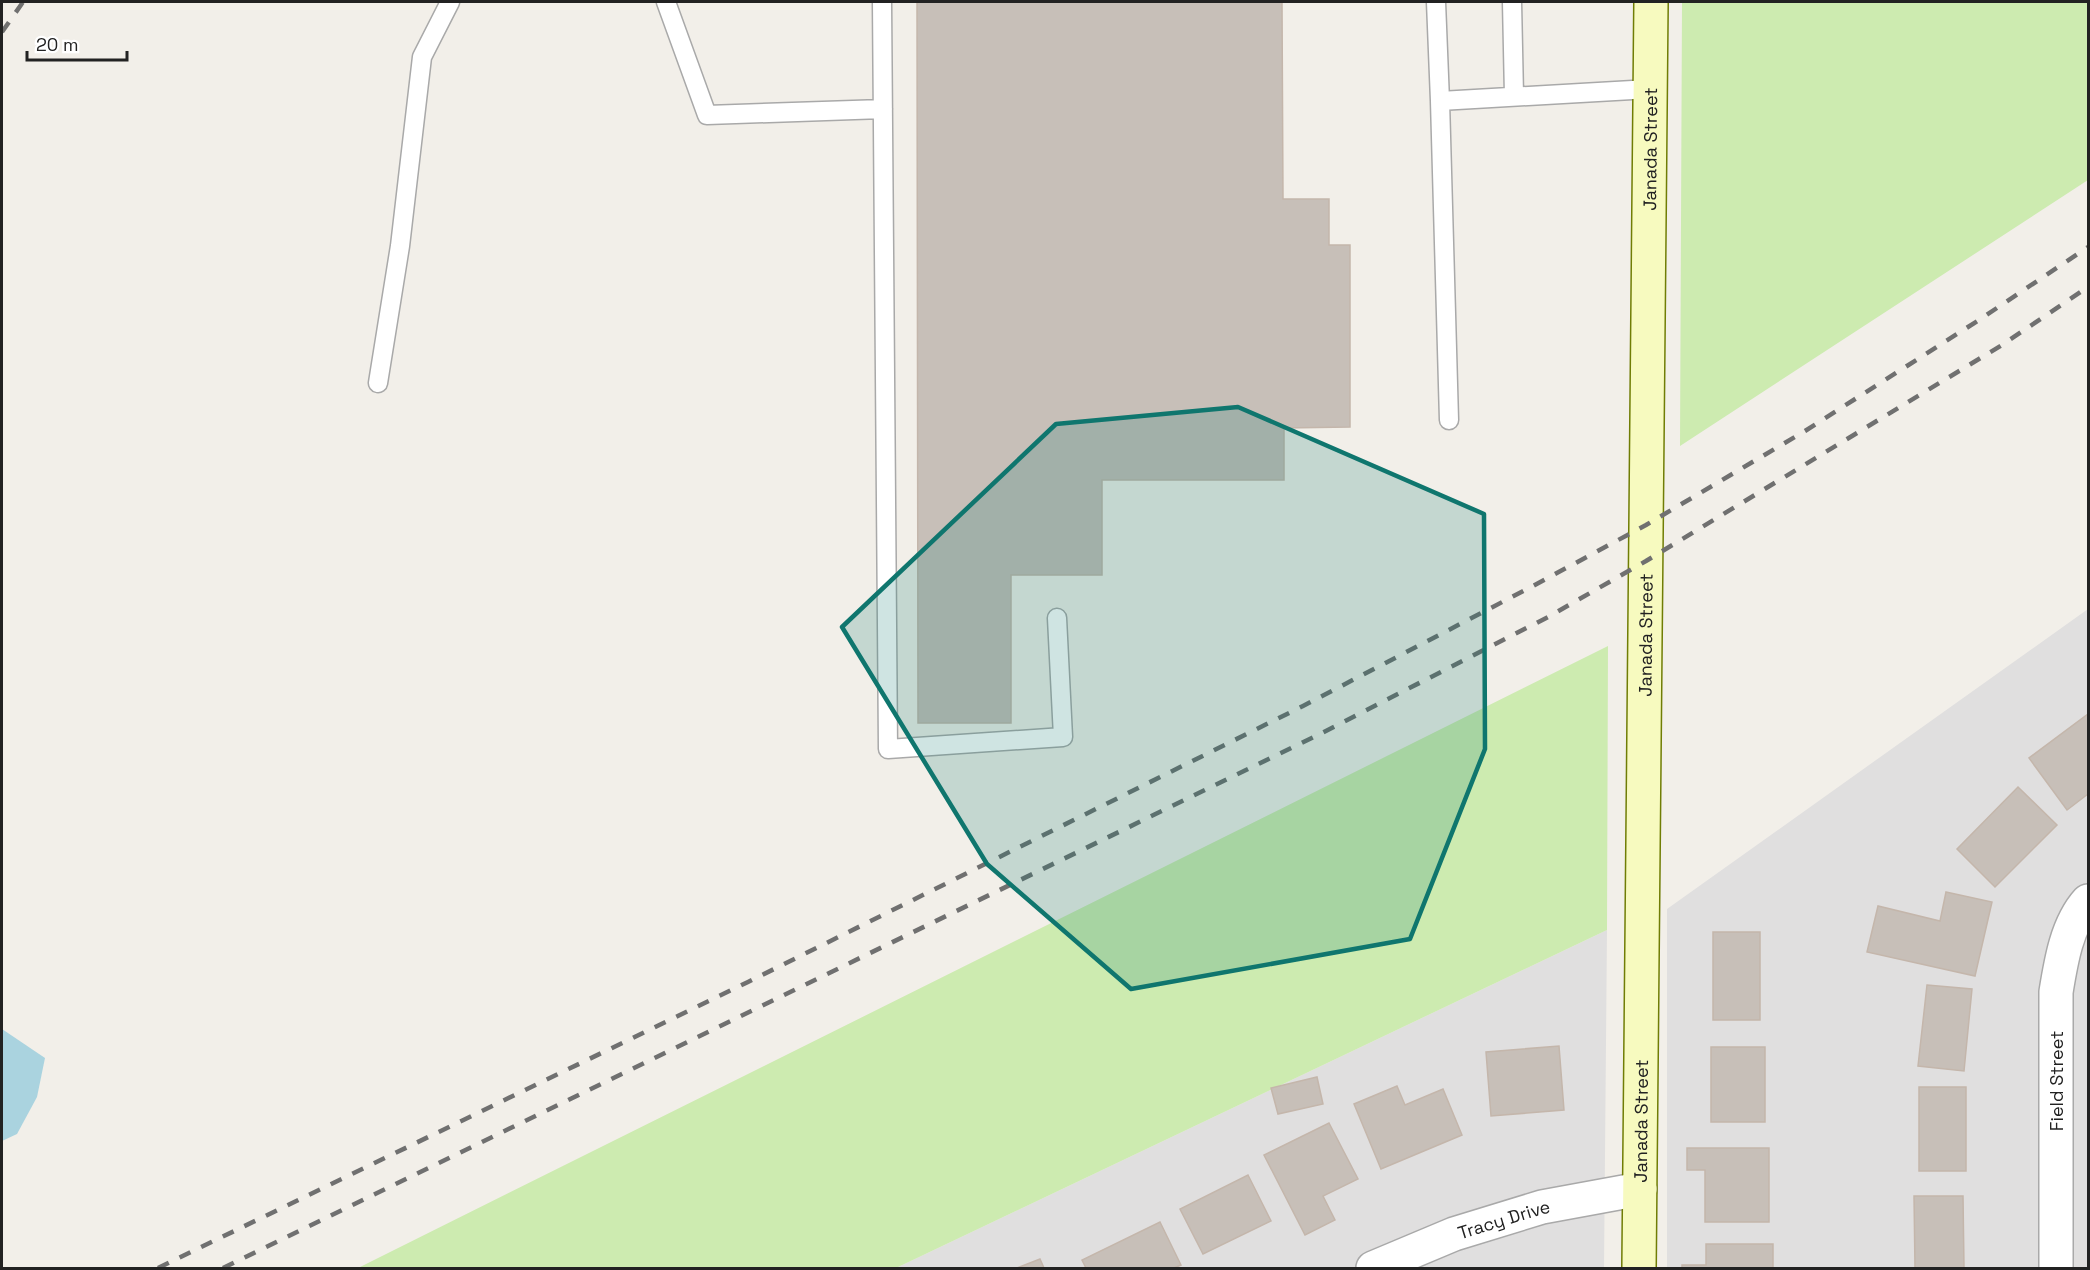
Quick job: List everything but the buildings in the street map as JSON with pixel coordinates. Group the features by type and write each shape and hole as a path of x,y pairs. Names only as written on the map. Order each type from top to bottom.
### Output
{"street":[{"name":"Janada Street","path":"1639,1269 1651,2"},
{"name":"Field Street","path":"2056,1269 2056,992 2061,959 2079,911 2088,901"},
{"name":"Tracy Drive","path":"1373,1269 1454,1234 1542,1207 1640,1189"}],"lane":[{"path":"378,383 400,246 422,57 450,2"},
{"path":"666,2 707,115 883,109"},
{"path":"882,2 888,749 1064,737 1057,618"},
{"path":"1436,2 1449,420"},
{"path":"1512,2 1514,96"},
{"path":"1440,101 1650,89"}],"highlighted area":[{"path":"1238,407 1484,514 1485,749 1410,939 1131,989 987,864 842,627 1056,424"}],"shaded area":[{"path":"2088,609 2088,1268 1667,1268 1667,909"},
{"path":"1607,930 1604,1268 896,1268"}],"green space":[{"path":"1682,2 2088,2 2088,180 1680,446"},
{"path":"1608,646 1607,930 896,1268 358,1268"}],"water":[{"path":"2,1029 45,1058 37,1097 17,1134 2,1141"}],"railway":[{"path":"2,32 23,2"},
{"path":"158,1268 748,982 1303,706 1531,587 1646,525 1805,431 2088,247"},
{"path":"223,1268 1316,736 1548,617 1646,561 2002,345 2088,287"}]}
